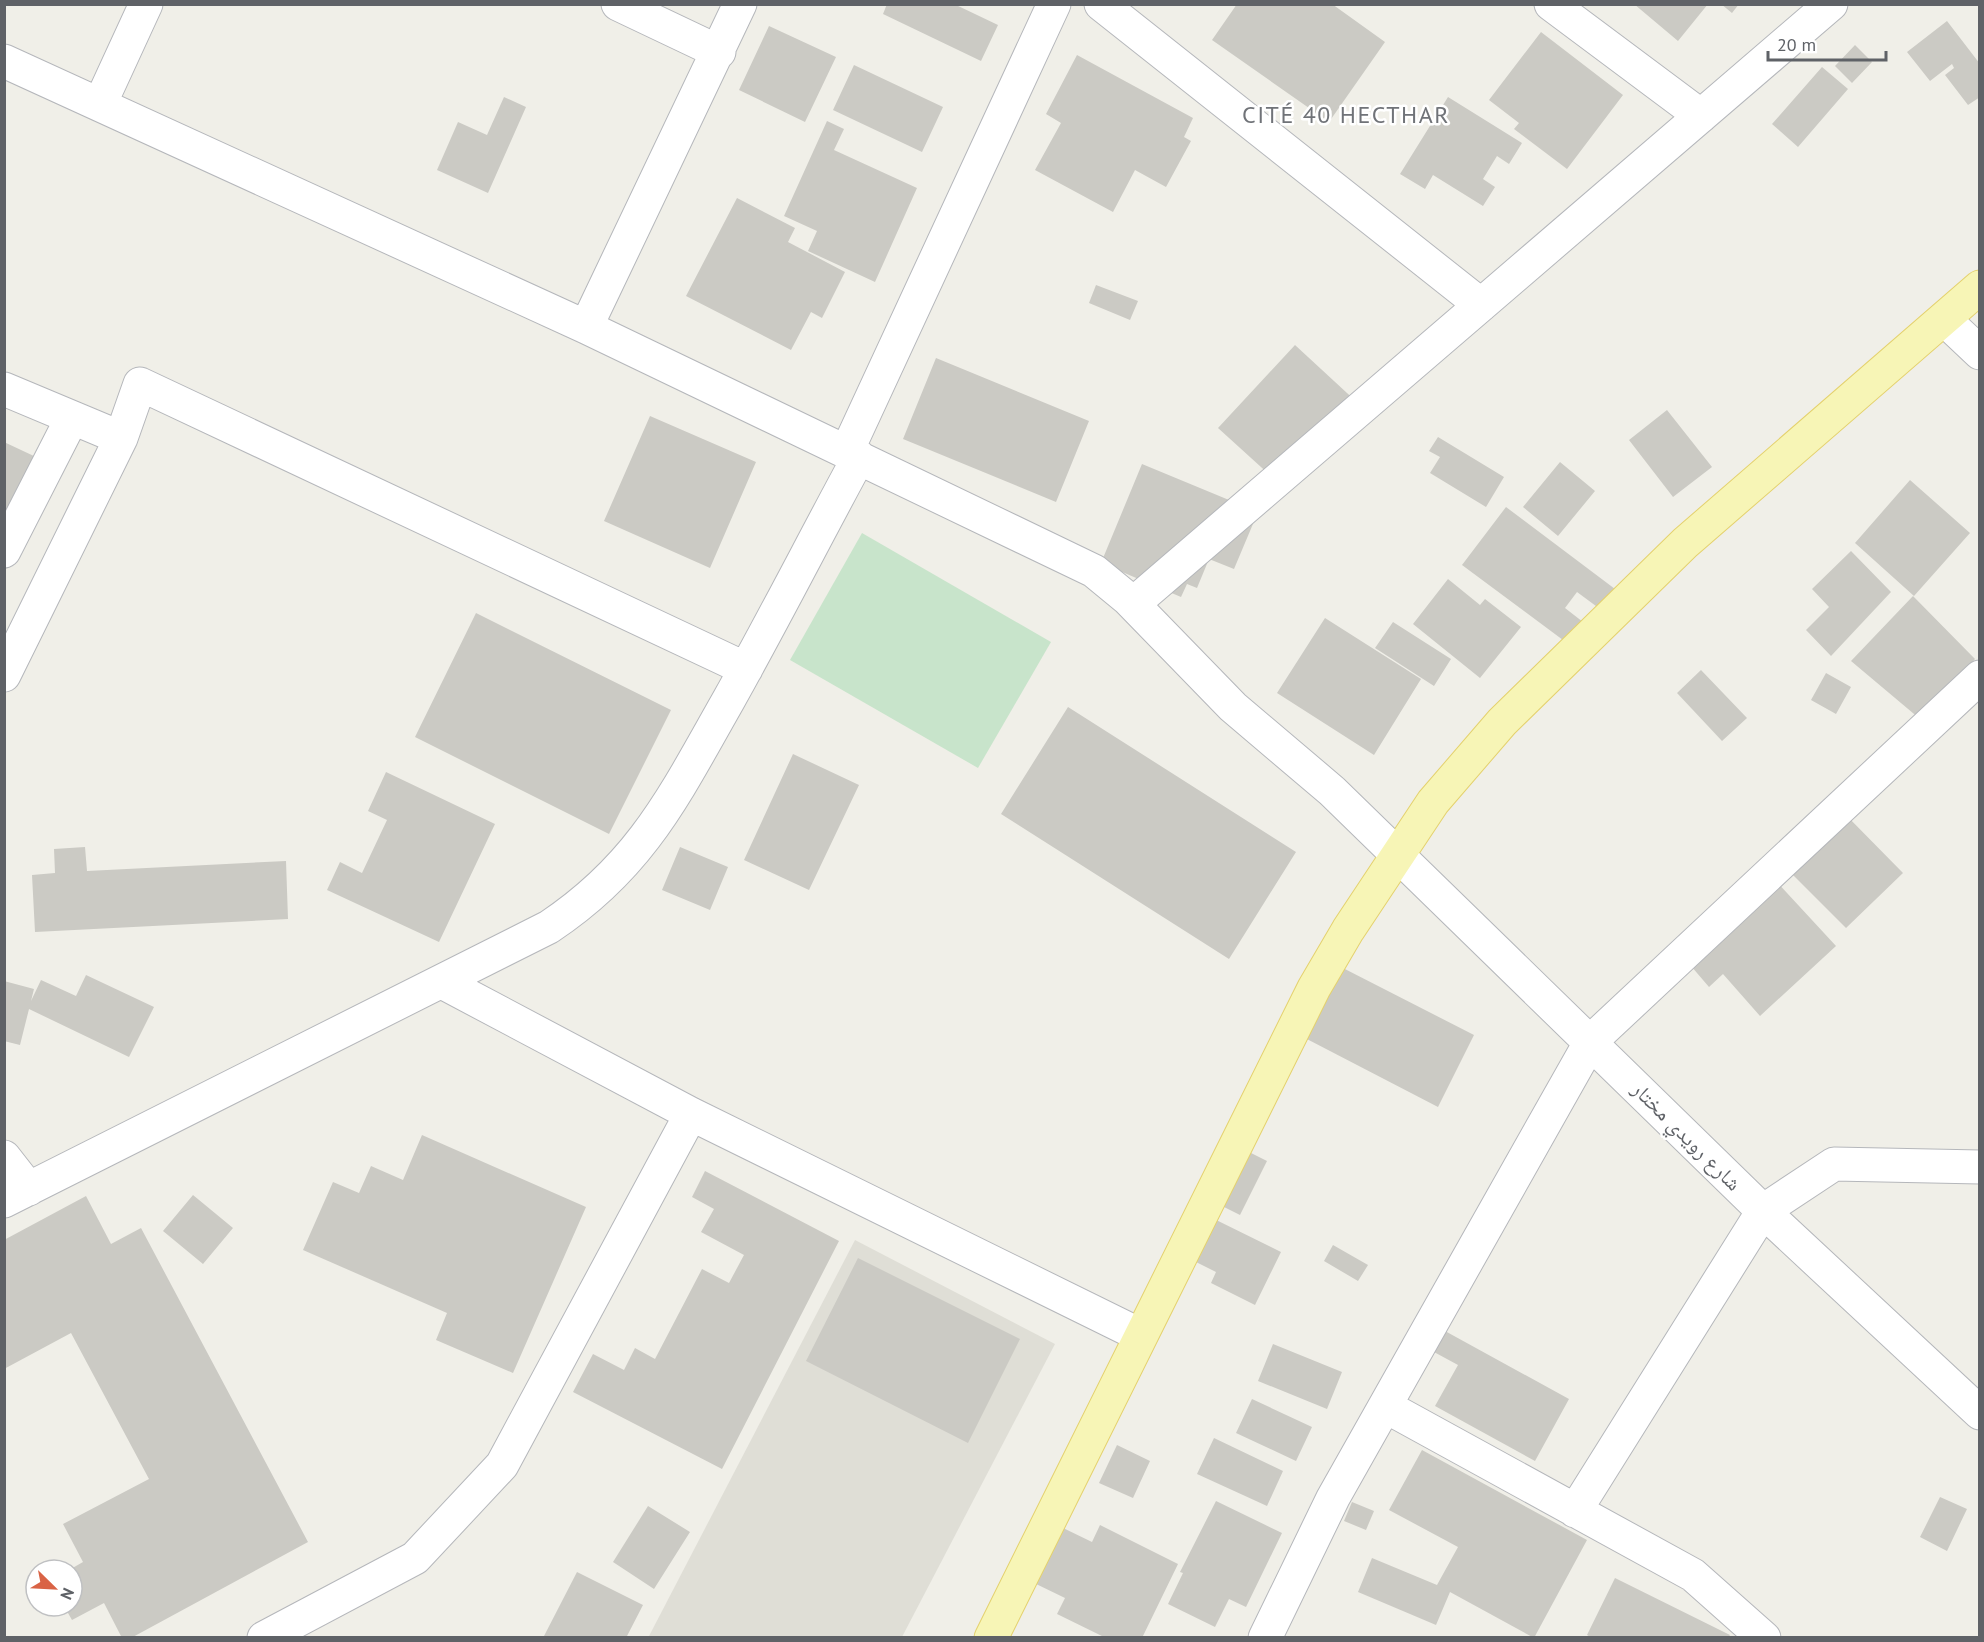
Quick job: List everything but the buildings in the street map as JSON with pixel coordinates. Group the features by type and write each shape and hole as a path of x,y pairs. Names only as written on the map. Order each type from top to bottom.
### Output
{"main road":[{"path":"991,1638 1314,988 1348,930 1433,802 1468,759 1557,666 1685,543 1980,287"}],"street":[{"path":"100,104 146,4"},
{"path":"618,4 719,52"},
{"path":"586,327 740,4"},
{"path":"4,1157 17,1195 549,927 571,912 612,877 631,857 663,815 746,669 853,454 1054,4"},
{"path":"1101,4 1481,305"},
{"path":"1551,4 1701,117"},
{"path":"1133,604 1831,4"},
{"name":"شارع رويدي مختار","path":"4,61 586,327 1094,571 1133,604 1233,706 1332,791 1396,856 1591,1041 1763,1211 1980,1413"},
{"path":"1944,319 1980,353"},
{"path":"4,675 121,438 140,384 746,669"},
{"path":"4,389 121,438"},
{"path":"4,551 72,418"},
{"path":"1265,1638 1333,1498 1591,1041 1980,677"},
{"path":"442,982 691,1114 1140,1335"},
{"path":"264,1638 415,1558 502,1465 691,1114"},
{"path":"1575,1511 1763,1211 1834,1164 1980,1167"},
{"path":"1385,1406 1693,1575 1764,1638"}],"shaded area":[{"path":"855,1240 1055,1344 902,1637 648,1638"}],"green space":[{"path":"862,533 1051,642 978,768 790,660"}],"district":[{"name":"CITÉ 40 HECTHAR","path":"1346,114"}]}
